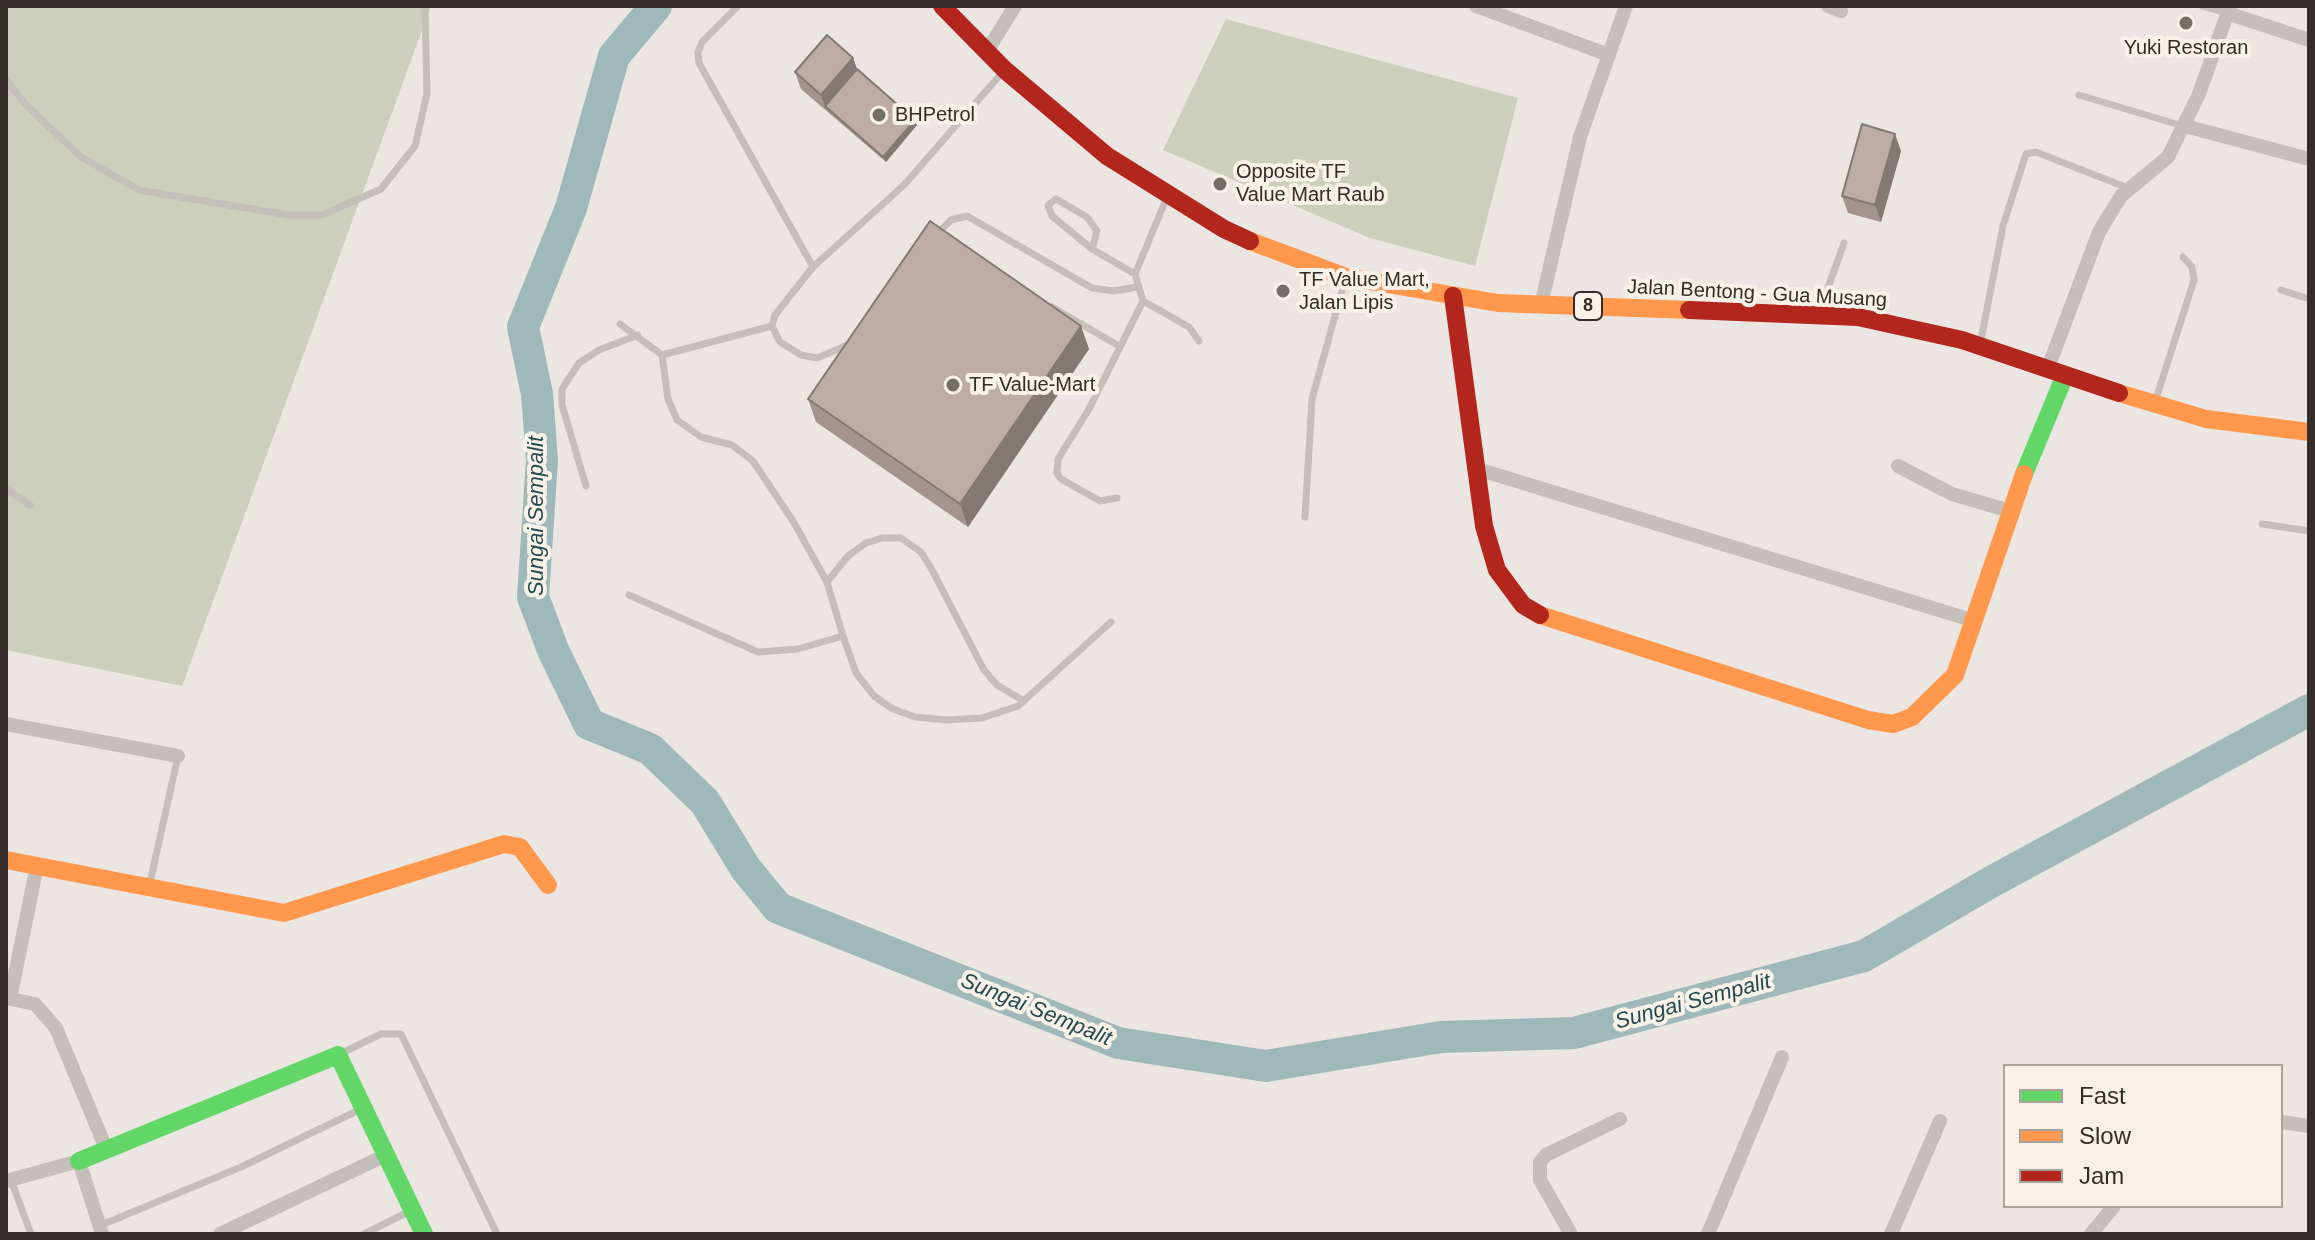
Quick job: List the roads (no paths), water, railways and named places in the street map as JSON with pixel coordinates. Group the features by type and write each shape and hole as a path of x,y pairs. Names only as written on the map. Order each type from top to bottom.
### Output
{"street":[{"name":"Jalan Bentong - Gua Musang","path":"942,6 1005,70 1107,156 1224,229 1281,255 1346,277 1453,296 1541,305 1818,316 1905,325 1980,346 2154,405 2242,425 2309,432"},
{"path":"987,51 1015,6"},
{"path":"1476,6 1609,55"},
{"path":"1541,305 1580,137 1626,6"},
{"path":"1453,296 1474,468 1497,570 1510,592 1535,613 1868,720 1893,724 1912,717 1932,701 1955,675 2057,372 2099,232 2128,188 2168,157 2185,126 2229,10 2309,40"},
{"path":"2185,126 2309,159"},
{"path":"1898,466 1952,494 2010,511"},
{"path":"1474,468 1975,621"},
{"path":"6,724 178,756"},
{"path":"6,860 284,913 504,844 520,847 548,885"},
{"path":"37,866 8,998 35,1004 56,1028 107,1151"},
{"path":"9,1180 107,1151 338,1055 424,1234"},
{"path":"1708,1234 1782,1057"},
{"path":"1571,1234 1540,1180 1540,1162 1558,1148 1620,1119"},
{"path":"1891,1234 1940,1121"},
{"path":"2283,1122 2309,1126"},
{"path":"227,1232 386,1155"},
{"path":"79,1161 100,1230"},
{"path":"2091,1234 2112,1208"}],"lane":[{"path":"6,80 26,105 81,157 139,190 289,215 322,215 381,189 415,146 427,94 425,6"},
{"path":"738,6 702,42 698,53 699,63 813,267"},
{"path":"2202,6 2229,10"},
{"path":"859,332 850,344 817,358 801,355 780,342 772,326 775,315 813,267 904,185 1005,70"},
{"path":"2079,95 2185,126"},
{"path":"1980,346 2003,226 2026,154 2036,152 2128,188"},
{"path":"1168,195 1135,274 1137,287 1143,301 1189,327 1199,341"},
{"path":"1092,249 1097,231 1087,217 1056,199 1048,205 1052,216 1092,249 1135,274"},
{"path":"928,245 951,220 967,216 1092,288 1114,291 1137,287"},
{"path":"937,234 950,242"},
{"path":"1818,316 1844,243"},
{"path":"2154,405 2194,280 2192,267 2183,257"},
{"path":"1305,517 1312,399 1346,277"},
{"path":"2281,290 2309,299"},
{"path":"1041,300 1119,346"},
{"path":"1117,498 1100,501 1078,490 1061,479 1056,464 1089,409 1143,301"},
{"path":"620,324 662,355 668,399 677,420 701,437 732,445 753,461 793,521 827,582 856,673 874,696 893,709 915,717 982,718 1024,701 1057,667 1111,622"},
{"path":"662,355 772,326"},
{"path":"586,486 562,405 562,389 579,363 599,350 638,335"},
{"path":"6,489 30,505"},
{"path":"2262,524 2309,531"},
{"path":"827,582 848,556 866,543 882,538 901,538 926,560 984,670 997,685 1024,701"},
{"path":"629,595 758,652 798,649 843,636"},
{"path":"149,887 178,756"},
{"path":"338,1055 381,1034 401,1034 497,1234"},
{"path":"100,1230 363,1108"},
{"path":"9,1180 31,1234"},
{"path":"364,1234 412,1210"}],"waterway":[{"name":"Sungai Sempalit","path":"656,6 614,56 571,208 523,327 537,394 542,460 533,597 553,650 589,724 650,749 705,802 746,869 778,908 1118,1043 1266,1066 1441,1037 1574,1033 1864,956 1991,882 2309,710"}],"place":[{"name":"Yuki Restoran","path":"2186,23"},
{"name":"BHPetrol","path":"879,115"},
{"name":"Opposite TF Value Mart Raub","path":"1220,184"},
{"name":"TF Value Mart, Jalan Lipis","path":"1283,291"},
{"name":"TF Value-Mart","path":"953,385"}]}
